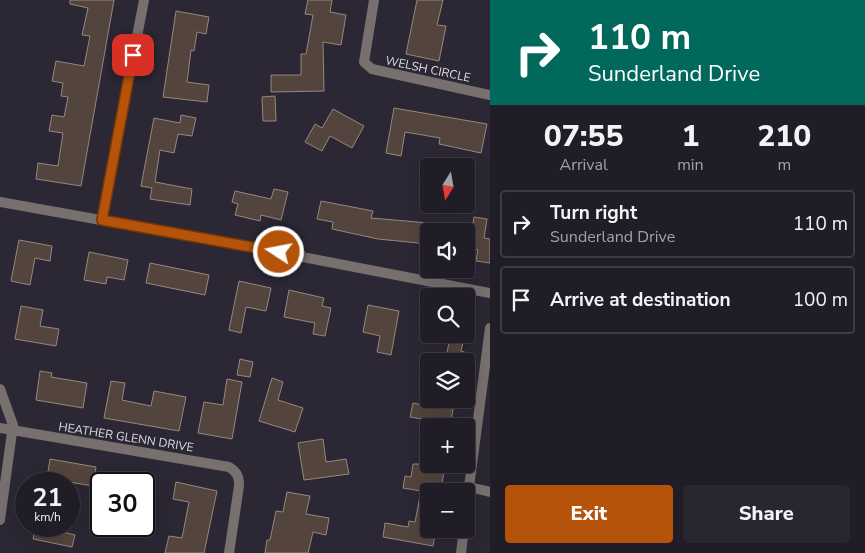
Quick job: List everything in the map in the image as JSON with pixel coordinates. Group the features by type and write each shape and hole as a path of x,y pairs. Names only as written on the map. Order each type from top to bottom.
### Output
{"street":[{"path":"102,220 144,0"},
{"name":"WELSH CIRCLE","path":"374,0 364,62 372,69 490,95"},
{"path":"0,202 490,293"},
{"path":"470,483 490,328"},
{"path":"0,389 11,419 13,431 0,520"},
{"name":"HEATHER GLENN DRIVE","path":"0,428 228,467 235,470 239,477 240,486 229,553"},
{"path":"475,489 490,492"},
{"path":"461,553 463,538"}],"building":[{"path":"70,0 114,0 81,186 36,179 38,163 58,166 63,133 49,131 52,115 64,117 68,97 61,96 63,83 52,81 56,61 84,66 90,36 82,35 88,8 70,4"},
{"path":"308,0 332,0 330,12 346,15 341,45 323,42 324,91 271,92 271,75 301,75 301,54 306,54 313,15 305,14"},
{"path":"417,0 443,0 437,25 446,26 439,61 406,54"},
{"path":"176,11 209,17 206,34 197,32 194,51 191,50 187,82 209,85 207,102 163,97"},
{"path":"275,96 276,121 263,121 262,97"},
{"path":"394,108 487,124 481,153 439,144 440,138 405,132 401,156 386,153"},
{"path":"333,109 364,126 352,148 330,136 322,151 305,142 315,124 322,128"},
{"path":"181,115 196,118 192,136 178,134 174,153 160,150 155,182 192,189 190,205 150,199 152,188 141,186 154,118 180,123"},
{"path":"274,189 288,192 281,220 261,215 260,221 235,215 238,204 232,202 235,191 271,199"},
{"path":"321,201 373,211 371,218 429,223 420,223 420,243 378,239 332,229 333,222 317,219"},
{"path":"474,217 487,219 484,238 490,239 490,263 476,261 478,250 475,249 475,223 473,223"},
{"path":"19,240 52,246 50,261 35,258 30,285 11,281"},
{"path":"89,252 128,260 124,280 107,277 106,284 84,280"},
{"path":"150,263 209,275 205,295 146,283"},
{"path":"239,281 271,288 266,311 246,307 241,333 229,330"},
{"path":"289,290 324,298 322,306 331,308 325,336 313,334 315,323 284,317"},
{"path":"368,305 399,311 391,355 377,352 380,336 363,332"},
{"path":"21,306 43,310 40,326 59,329 56,346 15,339"},
{"path":"449,343 463,343 461,351 467,353 447,353"},
{"path":"240,359 253,362 250,377 237,375"},
{"path":"40,371 52,373 51,377 87,383 83,408 36,400"},
{"path":"272,378 283,382 278,400 303,408 295,432 259,421"},
{"path":"227,379 242,382 232,439 198,433 204,402 223,405"},
{"path":"111,381 125,383 122,400 151,406 154,391 186,397 179,431 104,418"},
{"path":"413,403 420,404 420,408 453,408 451,418 410,417"},
{"path":"323,439 326,462 346,459 349,474 304,480 298,443"},
{"path":"50,459 96,467 95,472 90,472 90,486 80,484 80,472 48,472"},
{"path":"413,464 420,464 420,473 444,473 442,483 420,483 420,491 403,488 405,476 411,477"},
{"path":"176,482 217,491 204,553 165,553 169,536 182,538 189,502 173,499"},
{"path":"287,492 310,496 306,514 329,518 326,535 313,532 308,553 265,553 267,540 270,540 276,511 283,512"},
{"path":"420,496 420,538 434,538 433,546 383,537 385,523 408,527 409,521 415,522"},
{"path":"33,537 74,537 72,547 33,539"}],"route":[{"path":"133,55 102,220 279,252"}]}
